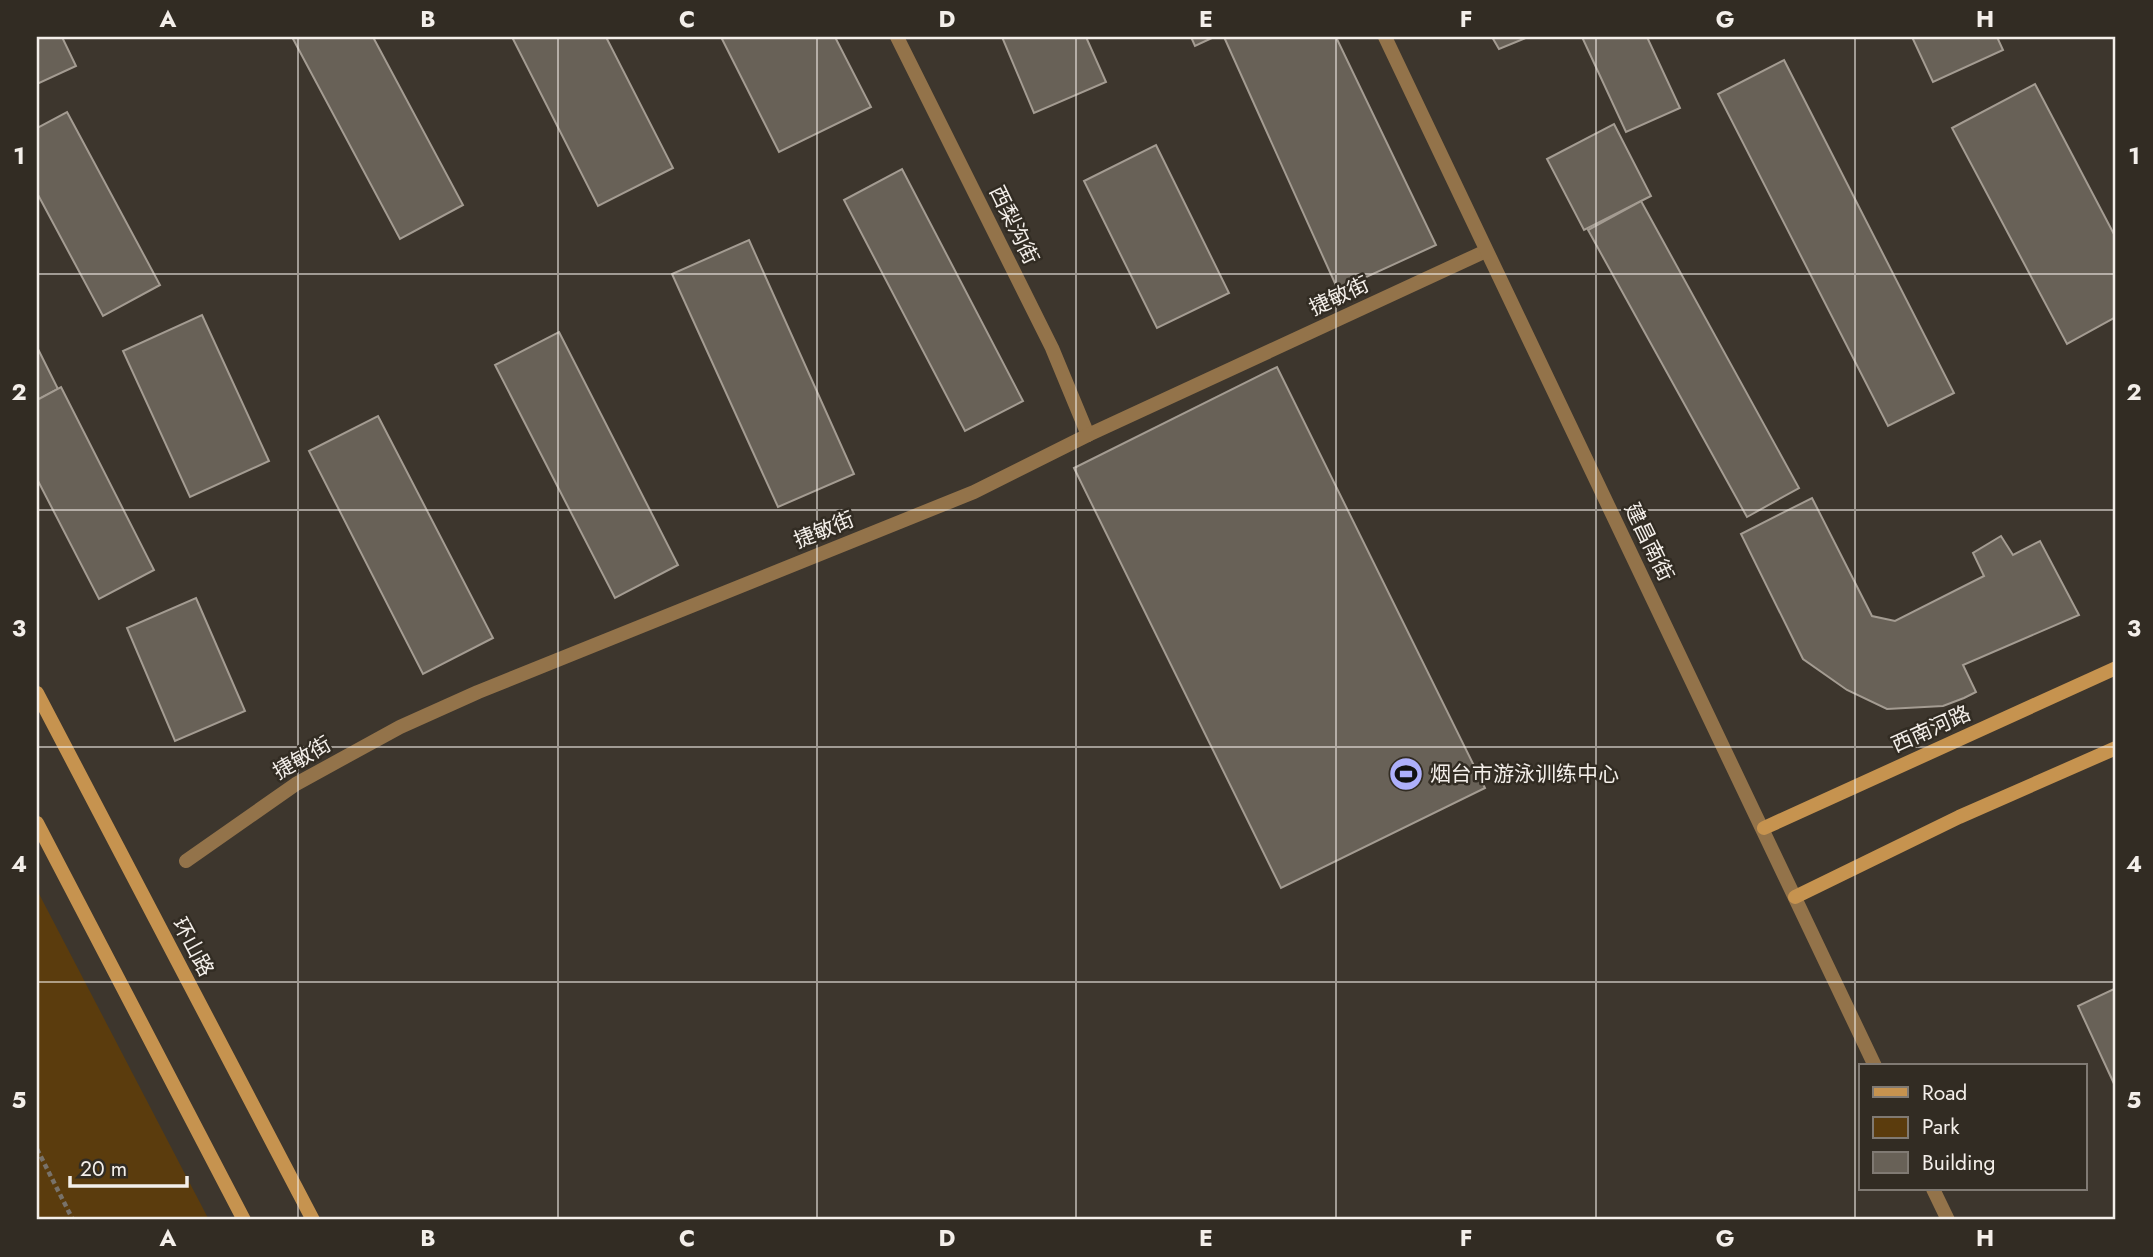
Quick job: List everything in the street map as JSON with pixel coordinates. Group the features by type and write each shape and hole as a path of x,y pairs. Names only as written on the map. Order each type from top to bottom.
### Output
{"main road":[{"name":"西南河路","path":"1764,828 2116,668"},
{"name":"环山路","path":"37,693 313,1220"},
{"path":"1795,897 1959,817 2116,748"},
{"path":"37,823 244,1220"}],"street":[{"name":"西梨沟街","path":"897,37 1052,348 1088,435"},
{"name":"建昌南街","path":"1385,37 1764,828 1874,1064"},
{"name":"捷敏街","path":"186,861 296,784 400,727 490,686 974,492 1088,435 1486,251"},
{"path":"1933,1190 1948,1220"}],"path":[{"path":"37,1149 73,1220"}],"green space":[{"path":"37,890 209,1220 37,1220"}],"building":[{"path":"37,37 62,37 76,66 37,84"},
{"path":"292,37 373,37 463,205 400,239"},
{"path":"512,37 606,37 673,168 598,206"},
{"path":"721,37 835,37 871,107 779,152"},
{"path":"1002,37 1086,37 1106,82 1034,113"},
{"path":"1191,37 1214,37 1195,46"},
{"path":"1224,37 1336,37 1436,245 1338,290"},
{"path":"1492,37 1528,37 1499,49"},
{"path":"1582,37 1647,37 1680,108 1626,132"},
{"path":"1912,37 1997,37 2003,50 1933,82"},
{"path":"1784,60 1954,393 1888,426 1718,94"},
{"path":"2035,84 2116,238 2116,317 2067,344 1952,128"},
{"path":"67,112 160,285 103,316 37,193 37,128"},
{"path":"1614,124 1651,196 1584,230 1547,159"},
{"path":"1156,145 1229,293 1157,328 1084,181"},
{"path":"902,169 1023,401 965,431 844,200"},
{"path":"1641,201 1799,488 1747,517 1588,230"},
{"path":"749,240 854,474 778,507 672,274"},
{"path":"202,315 269,461 190,497 123,351"},
{"path":"559,332 678,565 615,598 495,365"},
{"path":"37,347 58,389 37,400"},
{"path":"1277,367 1485,788 1281,888 1074,468"},
{"path":"61,387 154,570 99,599 37,479 37,400"},
{"path":"378,416 493,638 423,674 309,451"},
{"path":"1812,498 1872,616 1895,621 1984,576 1973,553 2001,536 2013,555 2040,541 2079,615 1963,665 1976,692 1964,698 1943,706 1887,709 1847,690 1803,659 1741,534"},
{"path":"196,598 245,711 175,741 127,628"},
{"path":"2116,988 2116,1088 2078,1006"}],"place":[{"name":"烟台市游泳训练中心","path":"1406,774"}]}
